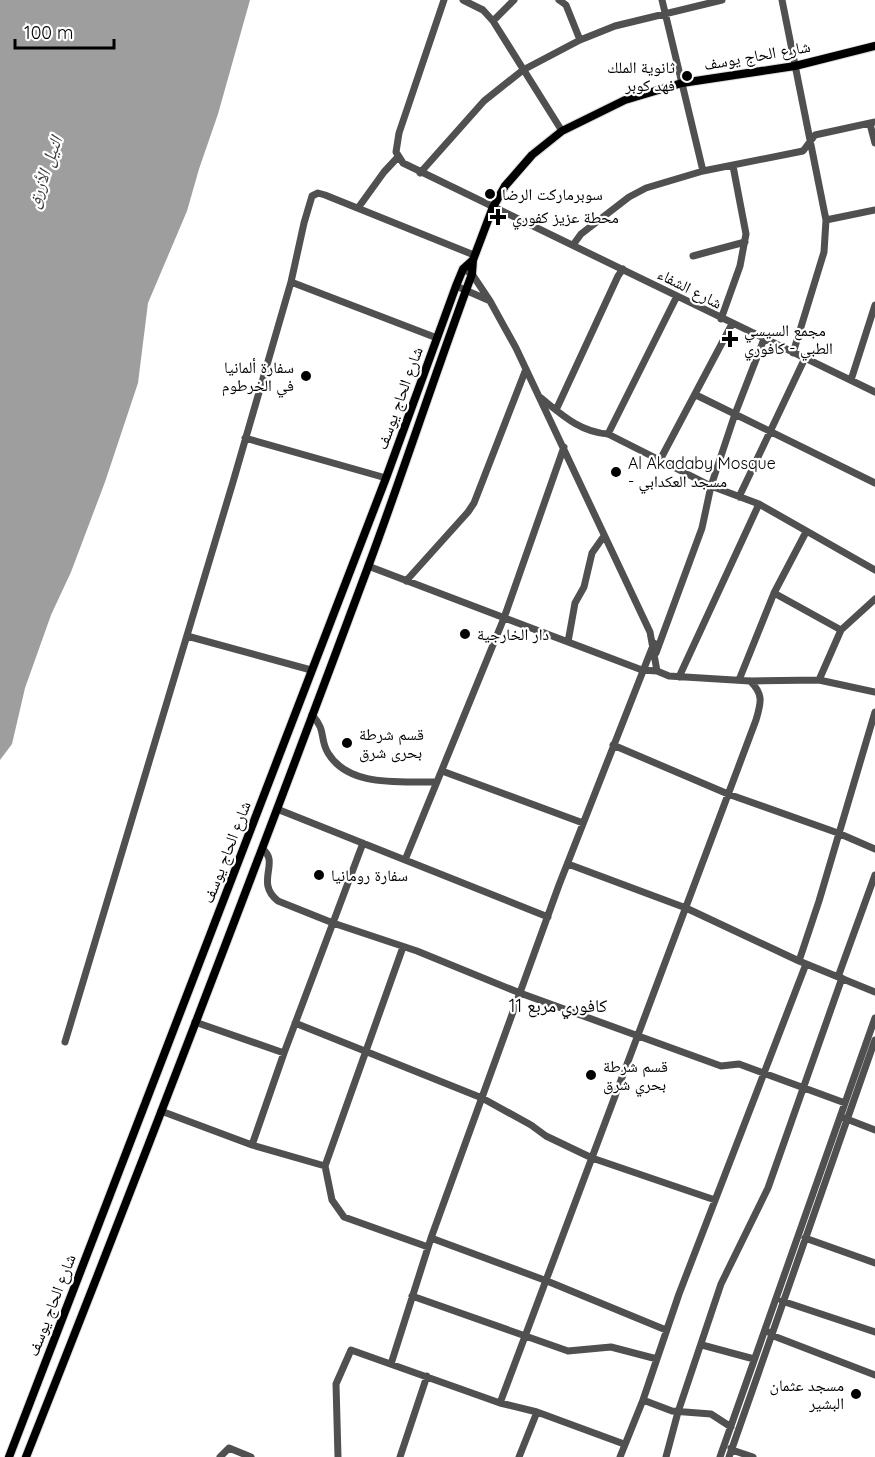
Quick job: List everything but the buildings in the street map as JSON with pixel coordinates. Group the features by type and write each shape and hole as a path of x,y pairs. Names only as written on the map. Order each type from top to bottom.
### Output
{"main road":[{"name":"شارع الحاج يوسف","path":"26,1457 262,849 368,566 472,274 474,258 493,207 505,186 522,165 562,130 625,100 682,82 795,66 875,46"},
{"name":"شارع الحاج يوسف","path":"9,1457 386,478 456,286 463,269 474,258"},
{"path":"296,710 312,716"},
{"path":"85,1261 100,1267"}],"street":[{"path":"358,208 398,157 396,146 399,133 444,0"},
{"path":"463,0 483,10 494,21 562,130"},
{"path":"494,21 514,0"},
{"path":"559,0 566,5 580,40"},
{"path":"662,0 703,171"},
{"path":"420,173 484,101 523,70 580,40 615,26 722,0"},
{"path":"782,0 826,220 824,252 793,353"},
{"path":"573,245 581,234 629,196 646,188 703,171 803,150 814,135 872,123 875,142"},
{"name":"شارع الشفاء","path":"398,157 403,163 420,173 875,392"},
{"path":"721,319 740,266 746,234 733,166"},
{"path":"65,1042 291,282 312,196 318,193 358,208 474,258"},
{"path":"826,220 875,210"},
{"path":"693,256 745,242"},
{"path":"463,269 472,274 490,301 564,447 654,643 657,670"},
{"path":"556,410 623,269"},
{"path":"291,282 437,338"},
{"path":"456,286 490,301"},
{"path":"608,435 677,296"},
{"path":"851,380 875,305"},
{"path":"660,460 732,324"},
{"path":"654,658 702,528 711,486 735,414 764,339"},
{"path":"739,496 805,358"},
{"path":"406,581 468,512 526,369"},
{"path":"696,395 875,483"},
{"path":"539,397 584,430 608,435 711,486 759,504 875,570"},
{"path":"245,438 386,478"},
{"path":"405,860 504,618 564,447"},
{"path":"679,677 759,504"},
{"path":"739,680 774,593 806,532"},
{"path":"568,642 575,603 584,587 592,554 604,536"},
{"path":"368,566 642,670 657,670 669,676 679,677 750,681 819,680 875,692"},
{"path":"774,593 841,630"},
{"path":"819,680 841,630 875,599"},
{"path":"187,636 311,670"},
{"path":"391,1364 428,1246 548,916 654,643"},
{"path":"500,1403 760,707 758,688 750,681"},
{"path":"620,1457 764,1074 802,962 875,712"},
{"path":"312,716 321,725 326,750 336,764 347,772 378,780 437,782"},
{"path":"613,746 728,794 838,833 875,849"},
{"path":"442,771 583,823"},
{"path":"277,809 548,916"},
{"path":"252,1145 363,843"},
{"path":"262,849 269,854 270,858 267,889 278,901 721,1066 739,1065 844,1103"},
{"path":"567,864 686,908 802,962 875,992"},
{"path":"666,1457 678,1412 721,1284 768,1188 875,875"},
{"path":"403,947 325,1166 326,1180 332,1200 344,1217 428,1246"},
{"path":"730,1453 805,1238 843,1118 844,1103 875,1017"},
{"path":"195,1022 284,1053"},
{"path":"295,1023 482,1098 531,1125 546,1136 592,1158 715,1200"},
{"path":"720,1457 766,1324 843,1118 875,1040"},
{"path":"161,1111 252,1145 325,1166"},
{"path":"843,1118 875,1130"},
{"path":"431,1238 547,1281 666,1330"},
{"path":"805,1238 875,1263"},
{"path":"412,1296 568,1351 611,1347 657,1359"},
{"path":"782,1301 875,1332"},
{"path":"766,1324 771,1335 875,1375"},
{"path":"702,1345 754,1359"},
{"path":"338,1457 336,1384 351,1350 500,1403 537,1412 624,1444"},
{"path":"400,1457 427,1376"},
{"path":"643,1400 678,1412 711,1414 731,1427"},
{"path":"519,1457 537,1412"},
{"path":"726,1439 730,1453"},
{"path":"220,1457 229,1448 251,1457"},
{"path":"730,1453 753,1457"}],"water":[{"name":"النيل الأزرق","path":"0,0 250,0 218,114 187,211 148,303 138,383 105,482 71,572 51,615 25,688 12,744 0,760"}],"place":[{"name":"ثانوية الملك فهد كوبر","path":"687,76"},
{"name":"سوبرماركت الرضا","path":"490,194"},
{"name":"محطة عزيز كفوري","path":"498,217"},
{"name":"مجمع السيسي الطبي - كافوري","path":"730,339"},
{"name":"سفارة ألمانيا في الخرطوم","path":"306,376"},
{"name":"Al Akadaby Mosque - مسجد العكدابي","path":"616,472"},
{"name":"دار الخارجية","path":"465,634"},
{"name":"قسم شرطة بحرى شرق","path":"347,743"},
{"name":"سفارة رومانيا","path":"319,875"},
{"name":"قسم شرطة بحري شرق","path":"591,1075"},
{"name":"مسجد عثمان البشير","path":"856,1394"}],"district":[{"name":"كافوري مربع 11","path":"558,1005"}]}
